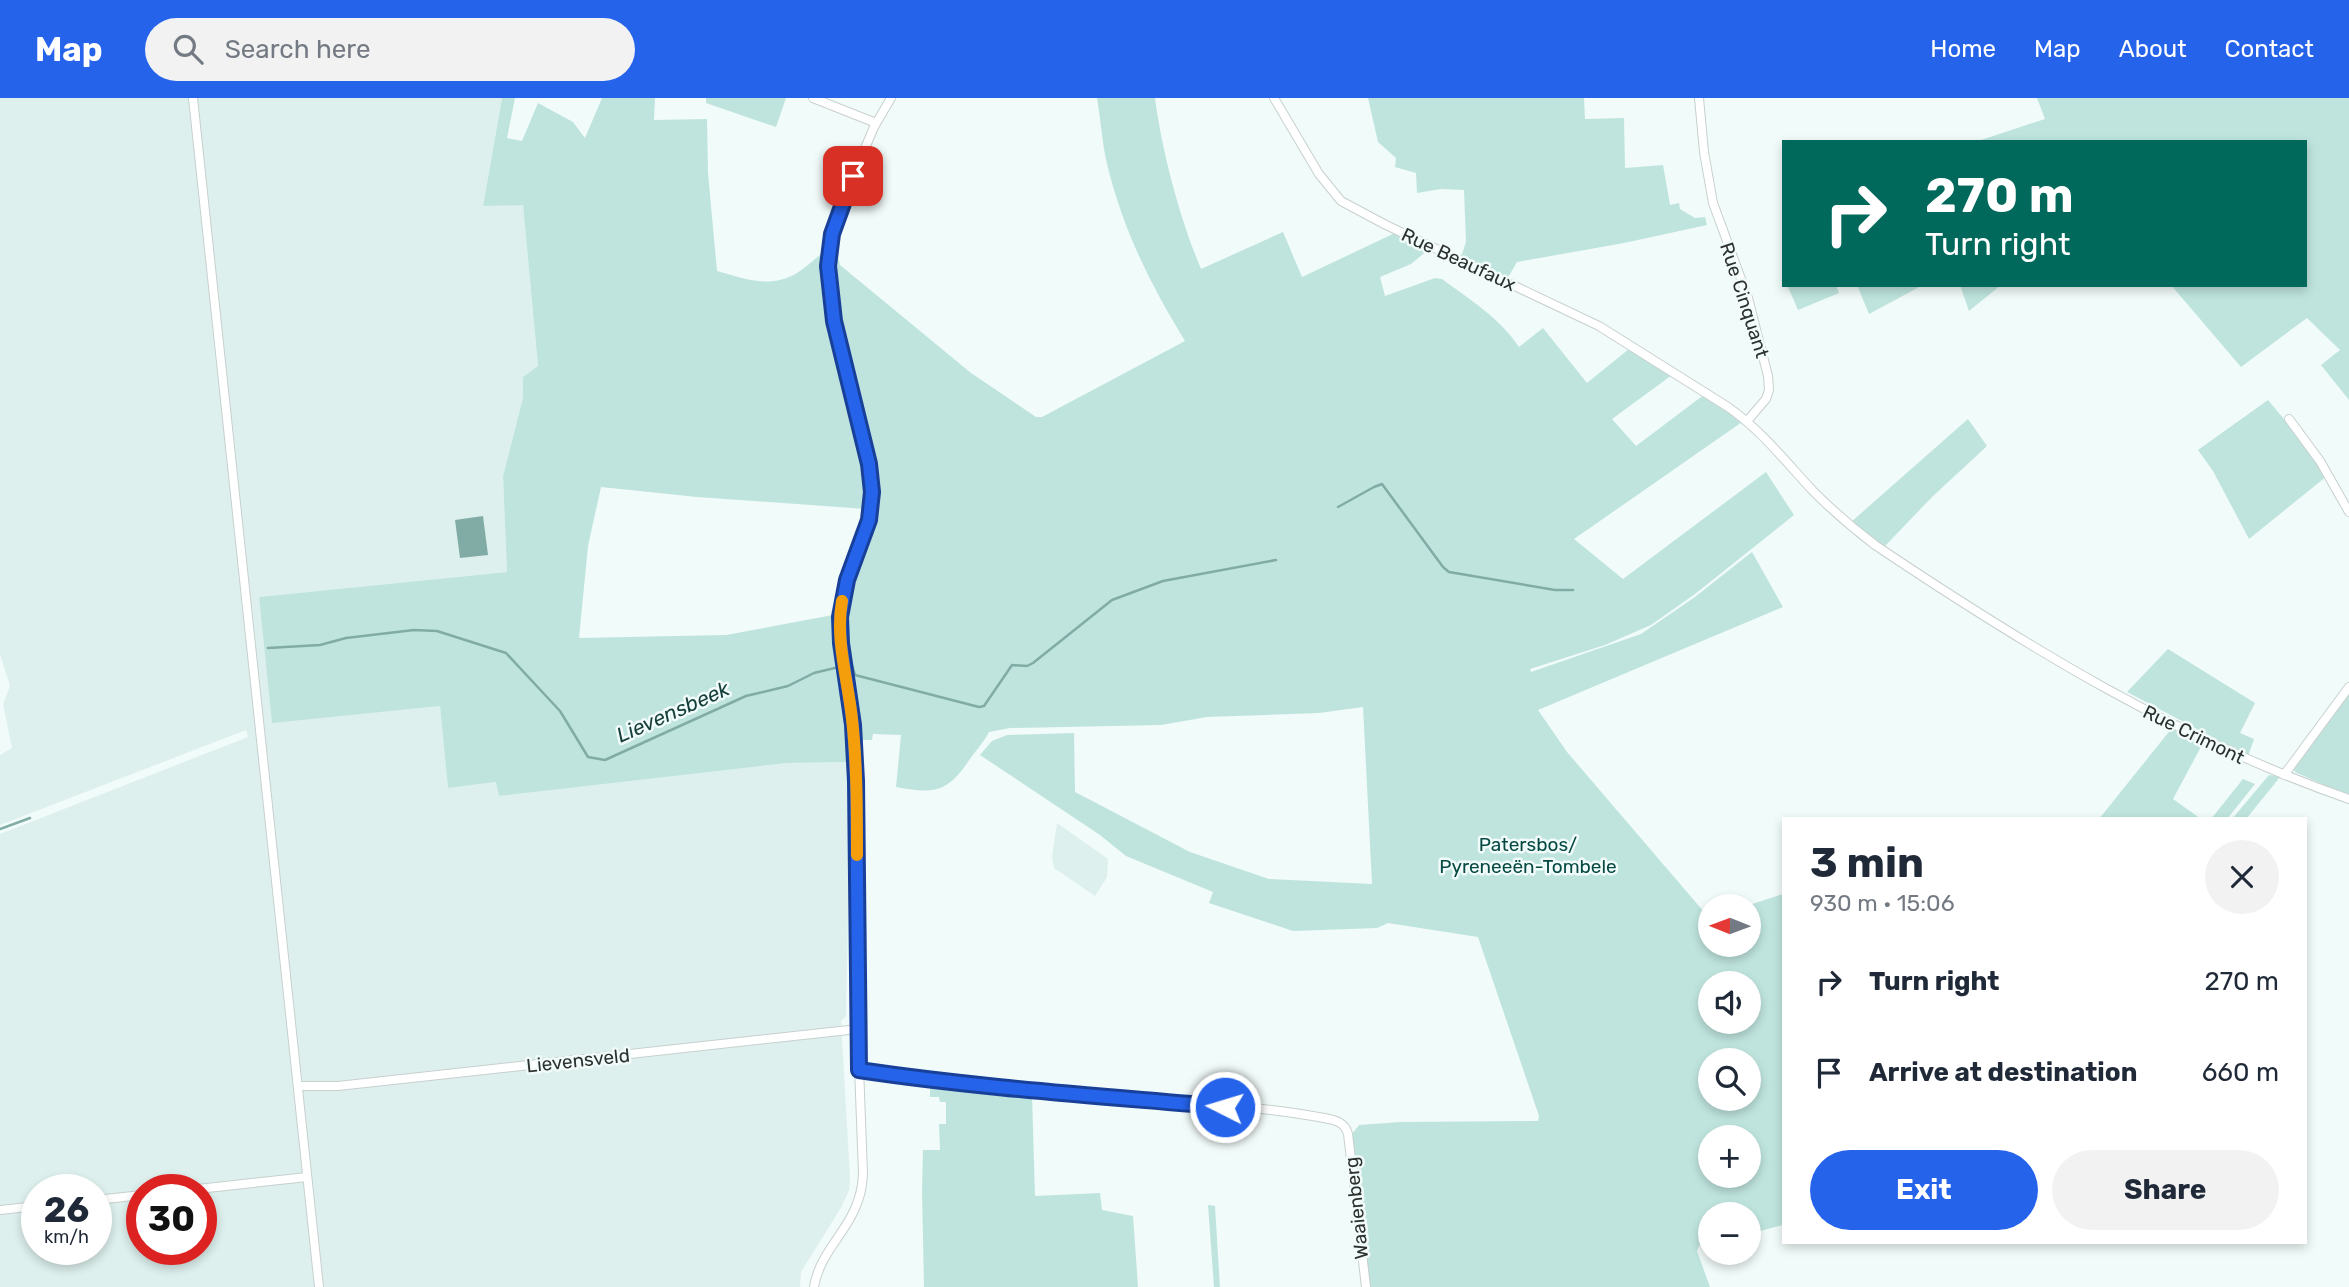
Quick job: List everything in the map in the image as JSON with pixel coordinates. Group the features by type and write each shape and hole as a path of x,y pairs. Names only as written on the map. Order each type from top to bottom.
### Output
{"street":[{"path":"193,98 319,1287"},
{"path":"813,98 876,123"},
{"path":"814,1287 828,1253 849,1224 862,1187 856,781 853,725 841,643 840,617 847,580 869,520 872,492 869,464 834,321 828,266 832,234 843,200 876,123 891,98"},
{"name":"Rue Beaufaux","path":"1274,98 1319,174 1341,201 1385,225 1599,326 1748,420"},
{"name":"Rue Cinquant","path":"1699,98 1713,203 1751,308 1768,376 1769,390 1766,399 1748,420"},
{"path":"2289,419 2320,461 2349,512"},
{"name":"Rue Crimont","path":"1748,420 1814,492 1875,545 2106,689 2205,740 2284,775 2349,799"},
{"path":"2284,775 2349,687"},
{"name":"Lievensveld","path":"299,1086 338,1086 858,1029"},
{"name":"Waaienberg","path":"859,1070 906,1078 1036,1092 1179,1102 1333,1120 1347,1129 1366,1287"},
{"path":"217,1187 307,1177"},
{"path":"0,1210 21,1208"}],"shaded area":[{"path":"0,98 502,98 483,205 523,204 538,367 523,377 523,398 503,476 507,572 259,597 272,722 440,706 448,788 497,782 499,796 787,763 851,762 846,1016 841,1021 849,1190 801,1272 800,1287 0,1287 0,834 248,737 246,730 0,825 0,755 12,748 3,704 10,686 0,654"},
{"path":"483,516 488,555 460,558 455,520"},
{"path":"1057,823 1108,859 1107,877 1095,896 1054,868 1052,857"}],"green space":[{"path":"502,98 515,98 507,138 522,141 538,103 573,122 585,138 602,98 655,98 654,120 707,119 708,173 717,271 758,281 777,281 797,273 824,252 826,308 867,478 866,509 601,487 588,546 579,638 726,635 833,615 845,674 851,762 787,763 499,796 496,782 448,788 440,706 272,723 259,597 507,572 503,476 523,398 523,377 538,366 523,205 483,206"},
{"path":"706,98 786,98 776,127 706,103"},
{"name":"Patersbos/ Pyreneeën-Tombele","path":"1097,98 1155,98 1173,185 1201,269 1283,232 1302,277 1395,233 1428,250 1411,264 1380,277 1385,296 1435,278 1442,279 1493,318 1519,347 1543,328 1587,383 1629,349 1672,375 1612,419 1636,446 1705,394 1745,420 1574,539 1623,579 1766,472 1794,515 1695,594 1651,625 1605,645 1530,669 1531,672 1641,634 1695,597 1752,552 1783,607 1538,710 1567,752 1698,905 1698,957 1761,957 1761,901 1782,894 1782,1225 1761,1231 1761,1202 1698,1202 1698,1265 1702,1265 1710,1287 1369,1287 1352,1134 1359,1125 1538,1121 1539,1116 1478,937 1388,923 1377,928 1293,931 1209,903 1213,892 1126,856 1100,835 980,755 992,741 1007,735 1074,733 1075,792 1190,852 1269,879 1372,884 1363,707 1319,713 1207,717 1161,725 1010,728 989,732 954,779 947,785 930,790 896,787 901,735 873,734 872,740 860,740 847,672 843,621 845,602 872,523 877,498 875,462 835,313 831,274 835,247 840,265 971,373 1036,417 1042,417 1185,341 1150,279 1130,236 1106,159"},
{"path":"1368,98 1584,98 1585,119 1624,118 1625,168 1663,165 1670,205 1679,203 1680,209 1695,218 1705,217 1707,225 1517,262 1507,279 1461,257 1466,242 1464,190 1441,189 1417,193 1416,173 1395,167 1396,158 1378,142"},
{"path":"2037,98 2349,98 2349,400 2321,365 2340,350 2307,318 2241,367 2173,287 2307,287 2307,140 1981,140 2045,119"},
{"path":"1788,287 1837,287 1839,293 1798,310"},
{"path":"1858,287 1919,287 1869,314"},
{"path":"1961,287 1999,287 1969,311"},
{"path":"2268,400 2327,476 2249,539 2213,471 2198,450"},
{"path":"1968,419 1987,446 1885,546 1850,523"},
{"path":"2168,649 2255,703 2240,733 2254,739 2248,756 2127,692"},
{"path":"2349,693 2349,796 2295,772 2293,766"},
{"path":"2172,728 2203,743 2173,799 2198,817 2101,817"},
{"path":"2269,775 2280,777 2248,817 2234,817"},
{"path":"2243,779 2255,784 2229,817 2213,817"},
{"path":"930,1083 1032,1095 1035,1196 1100,1193 1102,1210 1133,1216 1138,1287 924,1287 923,1150 940,1150 939,1124 946,1124 946,1102 940,1102 939,1097 930,1097"},
{"path":"1208,1205 1215,1206 1220,1287 1214,1287"}],"waterway":[{"name":"Lievensbeek","path":"1338,507 1382,484 1449,572 1555,590 1573,590"},
{"name":"Lievensbeek","path":"846,657 850,659 855,675 979,707 984,706 1012,665 1027,666 1033,663 1112,600 1163,581 1276,560"},
{"name":"Lievensbeek","path":"268,648 320,645 346,638 414,630 437,631 506,653 560,711 588,757 605,760 746,696 788,686 814,673 839,667 841,657"},
{"name":"Lievensbeek","path":"0,829 30,818"}],"slow traffic":[{"path":"842,601 841,643 853,725 857,855"}],"route":[{"path":"853,176 832,234 828,266 838,344 869,464 872,492 869,520 847,580 840,617 841,643 853,725 856,781 859,1070 906,1078 1036,1092 1225,1107"}]}
